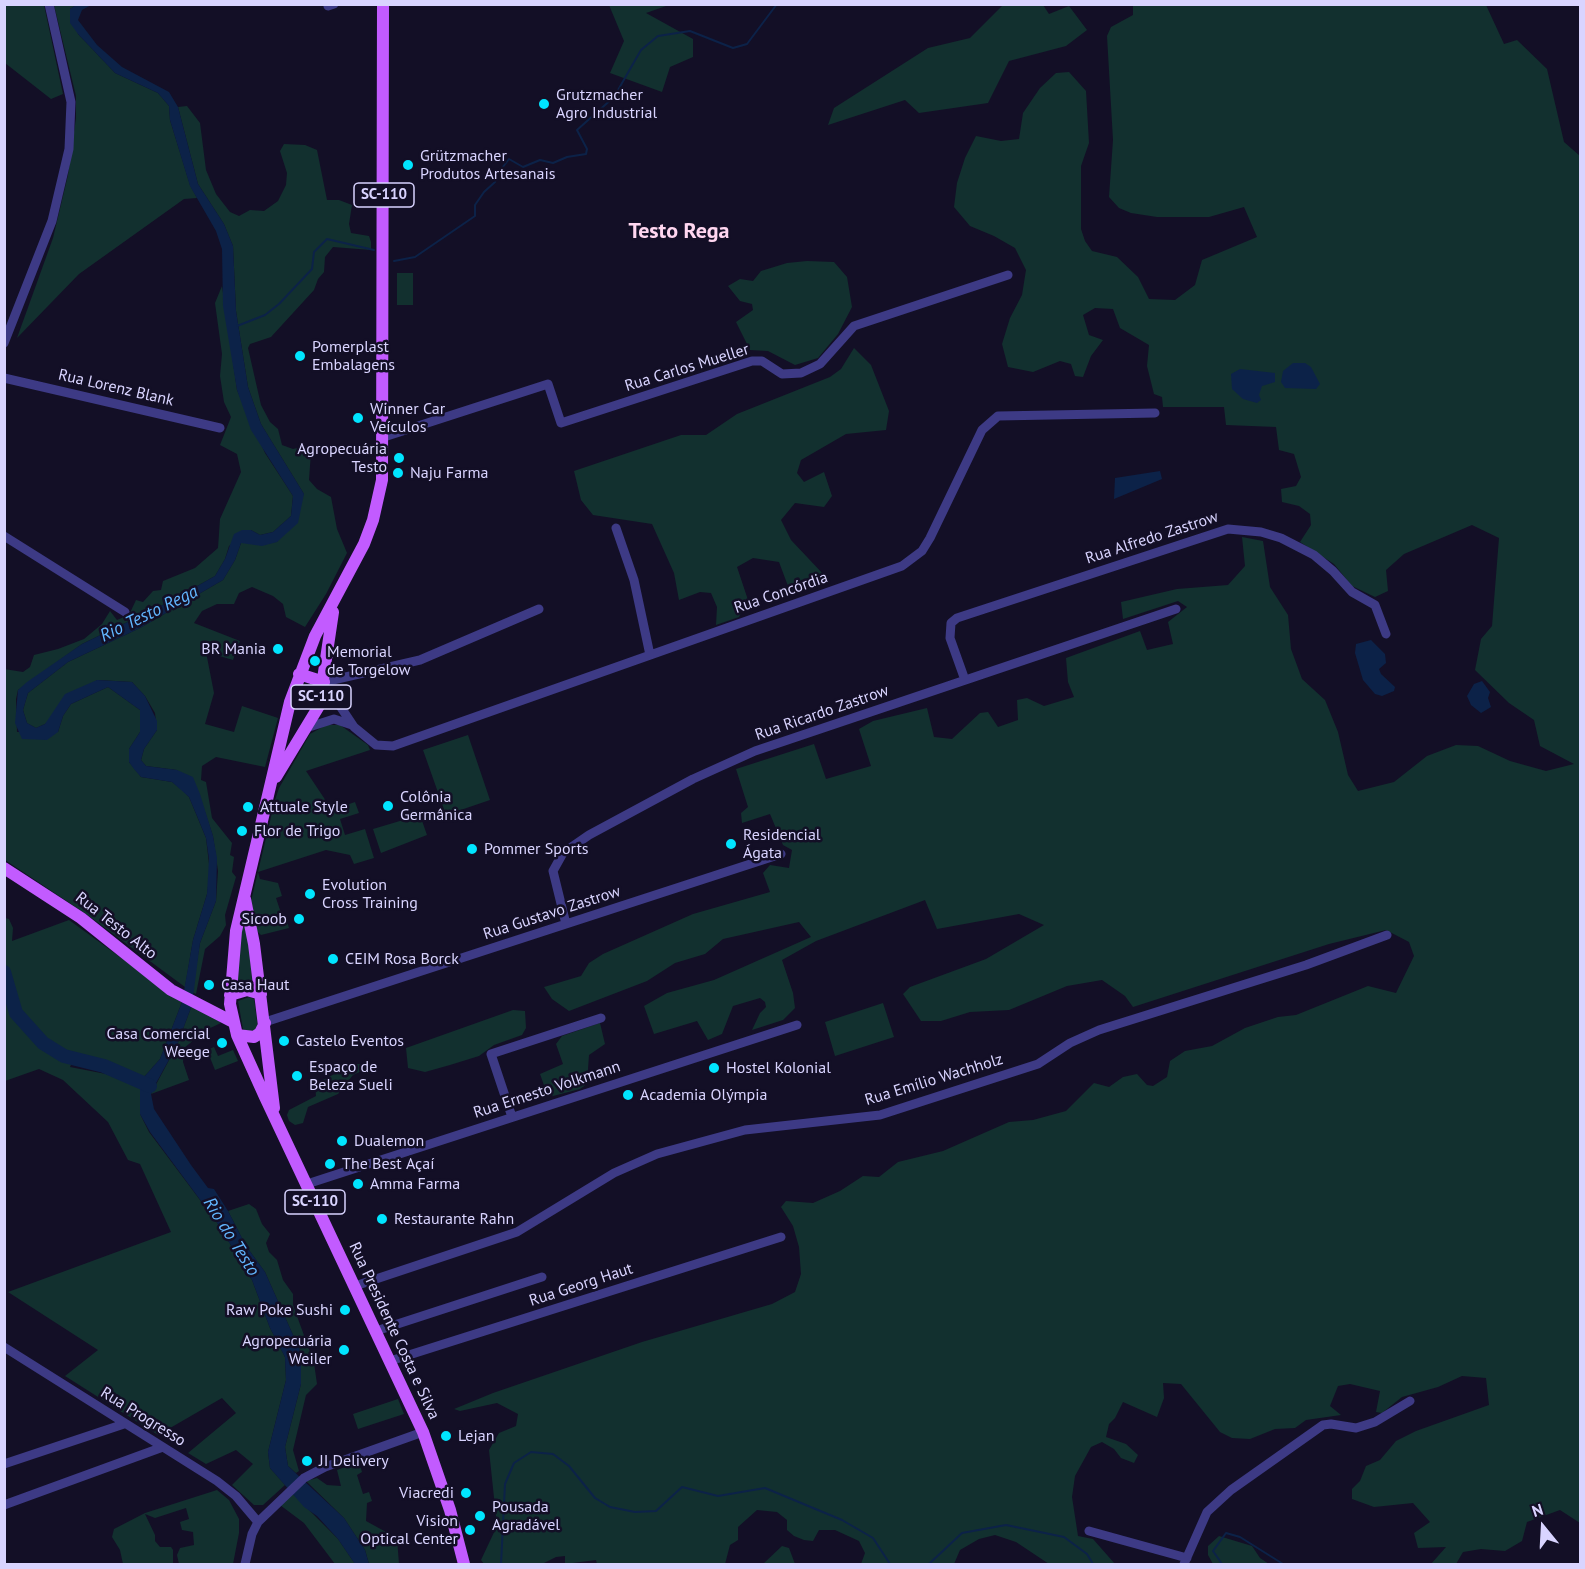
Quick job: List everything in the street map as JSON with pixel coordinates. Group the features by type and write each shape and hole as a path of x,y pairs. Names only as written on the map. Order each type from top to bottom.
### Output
{"main road":[{"name":"Rua Presidente Costa e Silva","path":"383,4 384,437 382,480 373,520 299,674 285,722 236,931 230,999 237,1035 423,1432 450,1510 464,1564"},
{"name":"Rua Presidente Costa e Silva","path":"270,785 319,705 324,682 329,629 336,596"},
{"path":"299,674 324,682"},
{"path":"285,722 294,729 306,728"},
{"name":"Rua Testo Alto","path":"4,868 81,918 164,984 233,1022"},
{"name":"Rua Presidente Costa e Silva","path":"244,895 252,930 276,1118"},
{"path":"208,1008 247,990 261,994"},
{"path":"237,1035 254,1037 260,1033 265,1022"}],"street":[{"path":"4,343 49,229 69,148 71,102 49,4"},
{"name":"Rua Carlos Mueller","path":"384,437 548,384 561,423 752,362 762,361 782,374 801,374 819,364 854,326 1008,275"},
{"name":"Rua Lorenz Blank","path":"4,378 220,428"},
{"name":"Rua Concórdia","path":"306,728 334,718 354,727 376,745 388,747 889,571 912,560 930,538 982,430 998,416 1155,413"},
{"path":"616,528 634,580 650,655"},
{"name":"Rua Alfredo Zastrow","path":"965,680 950,638 951,623 957,618 1228,529 1261,532 1281,538 1314,555 1352,592 1380,610 1386,634"},
{"path":"4,536 125,612"},
{"path":"324,682 420,660 539,609"},
{"name":"Rua Ricardo Zastrow","path":"566,924 553,871 563,853 581,840 732,760 1176,609"},
{"name":"Rua Concórdia","path":"324,682 354,727"},
{"name":"Rua Gustavo Zastrow","path":"265,1022 780,854"},
{"name":"Rua Emílio Wachholz","path":"355,1286 517,1232 614,1173 657,1154 754,1129 880,1114 1038,1064 1070,1043 1099,1029 1314,962 1387,935"},
{"path":"512,1117 492,1054 601,1018"},
{"name":"Rua Ernesto Volkmann","path":"307,1184 797,1025"},
{"name":"Rua Georg Haut","path":"390,1361 781,1237"},
{"path":"376,1331 542,1277"},
{"name":"Rua Progresso","path":"4,1347 227,1487 258,1522"},
{"path":"1089,1531 1185,1561 1211,1506 1313,1432 1331,1424 1356,1428 1375,1422 1410,1401"},
{"path":"4,1464 124,1424"},
{"path":"245,1564 252,1534 258,1522 304,1478 332,1464 423,1432"},
{"path":"4,1505 163,1447"}],"green space":[{"path":"5,4 44,5 63,94 51,99 5,63"},
{"path":"54,5 76,5 70,9 78,34 115,73 158,93 169,106 170,120 190,185 197,198 184,199 79,274 17,338 53,238 68,175 76,118 76,96"},
{"path":"609,5 669,5 646,13 693,39 693,57 670,67 662,92 610,73 624,41"},
{"path":"1003,5 1043,5 1049,14 1069,6 1087,30 1066,46 1009,61 988,103 919,113 905,100 828,125 834,108 928,48 970,38"},
{"path":"1133,5 1486,5 1504,44 1517,40 1547,69 1564,142 1580,156 1580,1523 1560,1510 1527,1522 1522,1541 1505,1551 1481,1549 1463,1552 1456,1564 1431,1564 1446,1547 1418,1548 1414,1533 1430,1522 1413,1503 1374,1507 1352,1499 1352,1489 1360,1481 1366,1466 1380,1460 1396,1441 1416,1431 1489,1405 1486,1378 1462,1376 1438,1387 1402,1397 1382,1413 1376,1412 1380,1391 1350,1384 1338,1386 1330,1406 1341,1415 1306,1420 1295,1428 1275,1429 1250,1439 1232,1438 1220,1432 1181,1384 1163,1383 1164,1398 1157,1417 1123,1402 1115,1418 1109,1424 1106,1437 1126,1444 1138,1455 1134,1463 1121,1458 1114,1449 1102,1442 1091,1447 1075,1476 1072,1497 1078,1536 1093,1539 1115,1564 1049,1564 1016,1542 995,1535 979,1539 960,1550 954,1564 861,1564 865,1553 859,1541 835,1530 819,1530 813,1541 804,1540 787,1530 787,1520 777,1512 757,1510 738,1527 738,1540 730,1545 725,1564 597,1564 596,1560 565,1564 565,1556 556,1557 542,1564 484,1564 481,1560 497,1526 489,1450 499,1433 516,1426 518,1414 497,1403 460,1411 454,1409 493,1393 642,1342 772,1304 795,1292 801,1274 799,1247 793,1226 781,1207 786,1201 813,1203 840,1191 863,1176 879,1177 898,1162 943,1151 1009,1122 1033,1120 1066,1111 1094,1083 1109,1087 1123,1077 1137,1074 1147,1085 1153,1086 1167,1077 1170,1061 1185,1051 1212,1046 1245,1028 1278,1017 1296,1015 1368,986 1396,993 1414,956 1409,942 1386,930 1329,944 1133,1007 1125,996 1102,980 1067,986 1009,1010 970,1012 941,1021 921,1021 903,994 910,987 986,959 1044,925 1019,914 937,929 925,900 816,941 782,960 793,993 795,1008 783,1020 752,1030 760,1013 766,1007 765,1002 760,998 733,1006 722,1034 708,1040 697,1021 654,1034 644,1006 667,993 714,980 811,937 799,922 723,939 705,954 675,963 647,981 569,1011 552,999 544,987 581,976 589,963 603,954 693,914 770,892 763,873 770,865 789,868 792,850 783,845 770,814 742,823 741,813 748,807 736,769 814,744 826,779 871,766 859,729 873,721 927,708 934,737 952,739 980,713 988,712 998,727 1018,720 1017,700 1027,698 1044,706 1074,697 1068,682 1066,658 1140,631 1147,650 1173,644 1168,622 1187,607 1178,601 1123,619 1121,602 1177,589 1228,585 1245,566 1242,537 1263,541 1270,587 1288,615 1291,649 1302,679 1325,700 1338,732 1348,775 1358,791 1394,782 1427,756 1456,745 1478,746 1510,761 1546,771 1574,764 1540,746 1534,720 1509,703 1475,670 1481,639 1492,626 1499,538 1472,525 1404,554 1386,570 1388,591 1375,597 1352,586 1334,564 1300,542 1311,525 1310,514 1299,506 1282,502 1281,489 1296,486 1301,477 1294,454 1279,450 1276,427 1226,425 1224,407 1163,407 1162,397 1154,394 1147,366 1149,345 1120,328 1113,309 1095,308 1083,315 1089,335 1103,340 1091,356 1083,377 1075,376 1071,364 1060,361 1033,372 1008,367 1002,344 1010,318 1022,295 1026,270 1015,248 970,226 954,207 957,183 965,158 976,136 1001,141 1019,139 1023,113 1040,88 1056,73 1069,72 1086,91 1089,143 1081,166 1081,229 1085,241 1092,251 1117,257 1138,277 1149,299 1175,300 1195,285 1202,260 1257,237 1244,207 1209,217 1157,217 1131,213 1119,208 1109,197 1113,140 1107,36 1111,27 1133,15"},
{"path":"187,106 200,123 206,170 216,194 230,212 239,216 250,210 264,211 278,201 286,185 287,173 280,151 284,144 305,145 317,150 327,200 339,200 352,205 349,224 351,233 369,236 371,242 371,250 333,247 325,257 324,272 318,279 314,290 271,337 250,344 248,348 261,405 270,422 278,429 282,445 293,449 306,446 311,452 309,480 317,489 331,497 337,529 347,553 326,594 305,627 286,617 283,604 273,596 252,587 239,593 234,604 217,604 202,611 194,623 240,641 233,660 206,652 214,693 205,724 234,732 242,706 278,718 265,767 216,757 202,766 201,780 206,782 212,818 232,843 230,855 234,857 232,872 236,877 225,915 226,925 220,936 205,949 196,994 192,992 200,943 216,901 218,871 213,836 205,812 177,770 146,766 141,760 144,749 157,730 155,713 145,696 132,682 97,680 45,724 36,728 27,723 23,710 28,693 68,662 140,628 223,580 235,560 241,543 277,542 304,494 261,424 248,387 236,311 233,246 224,224 198,184 178,107"},
{"path":"834,262 847,277 852,307 838,334 818,358 795,365 768,351 750,350 736,322 753,310 752,304 740,301 728,286 740,279 753,281 761,271 787,263"},
{"path":"397,273 413,273 413,305 397,305"},
{"path":"222,286 237,390 265,453 293,496 291,516 273,532 260,535 251,530 229,546 225,559 215,576 169,602 82,644 18,690 16,699 17,732 58,732 63,716 71,704 108,687 140,710 140,732 129,749 129,762 141,777 172,782 182,790 189,797 206,838 210,872 207,894 193,940 185,987 86,914 5,860 4,669 23,672 30,667 34,655 84,639 102,624 110,611 117,620 129,615 136,600 143,602 153,591 161,590 163,581 195,568 218,548 220,519 241,472 237,454 220,445 231,417 224,402 220,376 222,354 215,303"},
{"path":"854,348 871,365 889,411 886,430 846,434 801,460 797,473 804,482 824,472 832,496 824,507 795,503 781,520 791,540 824,575 819,587 791,594 779,562 753,558 737,567 748,600 739,617 716,625 717,607 711,593 700,592 679,600 674,573 652,524 593,515 581,500 574,471 681,435 706,435 737,414 830,377 841,369"},
{"path":"326,725 340,725 368,745 370,750 306,771 332,810 355,802 359,813 340,819 345,835 365,829 374,858 354,864 350,855 326,850 258,872 260,879 278,883 282,896 276,898 283,919 286,918 289,928 261,935 257,931 251,901 275,800 279,788 310,734"},
{"path":"468,735 490,800 446,815 423,750"},
{"path":"420,815 427,835 381,853 373,829"},
{"path":"5,918 9,919 13,928 12,941 69,920 182,1002 160,1059 144,1077 106,1060 76,1054 70,1067 106,1074 140,1087 140,1114 149,1132 218,1224 252,1280 270,1328 285,1357 286,1380 268,1452 270,1468 285,1485 263,1505 254,1505 232,1485 253,1464 236,1450 206,1464 188,1453 236,1413 222,1398 158,1435 65,1376 98,1350 8,1292 171,1232 140,1164 128,1160 108,1122 63,1080 39,1069 5,1081"},
{"path":"240,927 248,927 252,980 236,982"},
{"path":"249,997 254,999 258,1028 251,1032 243,1029 238,1001"},
{"path":"883,1003 894,1037 835,1056 825,1022"},
{"path":"192,1005 217,1017 221,1023 206,1030 184,1048 183,1062 189,1080 151,1094 177,1045"},
{"path":"513,1010 525,1011 526,1028 522,1035 494,1045 479,1056 450,1065 425,1072 408,1068 406,1048"},
{"path":"600,1023 605,1044 589,1055 587,1084 580,1089 553,1096 546,1091 540,1074 563,1064 556,1044 562,1036"},
{"path":"214,1047 218,1056 233,1050 238,1061 215,1070 207,1050"},
{"path":"354,1064 361,1064 364,1070 353,1075 338,1094 308,1107 303,1123 295,1125 289,1121 287,1115 289,1110 316,1096 315,1084"},
{"path":"249,1204 256,1209 262,1224 270,1234 266,1243 269,1252 277,1260 283,1280 293,1294 293,1305 314,1363 317,1384 306,1395 293,1450 299,1471 296,1473 288,1466 285,1447 301,1384 301,1353 265,1272 246,1246 228,1211"},
{"path":"398,1399 404,1414 358,1429 353,1414"},
{"path":"359,1462 362,1472 357,1475 363,1494 369,1492 372,1501 367,1503 366,1521 397,1538 399,1564 369,1564 365,1550 344,1518 306,1481 317,1478 327,1485 341,1486 337,1470"},
{"path":"217,1490 229,1500 239,1519 239,1533 233,1564 179,1564 177,1555 180,1548 194,1545 193,1532 182,1530 180,1522 189,1519 186,1508 155,1518 145,1514 155,1535 155,1541 160,1547 171,1547 173,1550 173,1564 123,1564 120,1550 112,1537 114,1529 145,1513"},
{"path":"292,1493 338,1539 355,1564 335,1564 304,1523 280,1505"},
{"path":"1219,1536 1252,1546 1260,1558 1269,1564 1213,1564 1208,1555 1208,1546"},
{"path":"782,1546 789,1548 795,1564 763,1564"}],"water":[{"name":"Rio Testo Rega","path":"76,5 91,5 82,10 78,20 97,45 122,67 169,92 178,107 198,184 224,224 233,246 236,311 248,387 261,424 304,494 298,523 277,542 262,546 241,543 235,560 223,580 140,628 68,662 28,693 23,710 27,723 36,728 45,724 65,694 97,680 132,682 145,696 157,721 157,730 144,749 141,760 146,766 177,770 193,777 200,794 217,858 216,901 200,943 192,1005 177,1045 151,1094 154,1109 208,1188 214,1189 246,1246 265,1272 301,1353 301,1384 285,1447 288,1466 344,1518 365,1550 369,1564 355,1564 338,1539 317,1516 304,1507 270,1468 268,1452 286,1380 285,1357 270,1328 252,1280 218,1224 150,1132 140,1114 140,1087 144,1077 160,1059 182,1002 193,940 207,894 209,859 206,838 197,816 189,797 172,782 141,777 129,762 129,749 140,732 140,710 108,687 71,704 63,716 58,732 47,740 22,739 15,723 18,690 27,682 82,644 169,602 215,576 225,559 234,534 242,530 251,530 260,535 273,532 291,516 293,496 251,430 237,390 223,306 222,249 216,231 190,186 170,120 169,106 158,93 115,73 78,34 70,23 70,9"},
{"path":"1293,363 1305,363 1311,367 1320,384 1316,389 1285,388 1281,382 1283,371"},
{"path":"1240,369 1275,373 1275,382 1262,386 1259,395 1261,400 1257,403 1243,399 1232,389 1231,374"},
{"path":"1160,471 1162,479 1114,499 1115,478"},
{"path":"1371,640 1385,654 1386,663 1379,669 1381,674 1395,687 1394,691 1382,696 1375,694 1363,680 1355,653 1356,644"},
{"path":"1482,681 1490,692 1488,698 1491,707 1481,713 1471,705 1467,696 1474,684"}],"waterway":[{"path":"394,261 415,257 475,216 475,205 495,182 509,159 523,167 540,160 553,163 567,157 586,154 587,149 577,130 614,97 641,50 658,36 690,31 733,48 747,44 777,4"},
{"path":"237,326 265,315 279,304 312,269 314,252 327,239 374,250"},
{"name":"Rio do Testo","path":"4,972 16,1013 43,1043 64,1056 104,1066 150,1086"},
{"path":"501,1564 505,1484 514,1463 531,1452 553,1454 569,1466 595,1498 610,1507 635,1512 656,1511 682,1487 718,1496 765,1488 842,1520 873,1538 890,1564"},
{"path":"929,1564 962,1533 1006,1525 1064,1537 1087,1554 1093,1564"},
{"path":"1222,1564 1213,1551 1226,1533 1240,1537 1283,1564"}],"place":[{"name":"Grutzmacher Agro Industrial","path":"544,104"},
{"name":"Grützmacher Produtos Artesanais","path":"408,165"},
{"name":"Pomerplast Embalagens","path":"300,356"},
{"name":"Winner Car Veículos","path":"358,418"},
{"name":"Agropecuária Testo","path":"399,458"},
{"name":"Naju Farma","path":"398,473"},
{"name":"BR Mania","path":"278,649"},
{"name":"Memorial de Torgelow","path":"315,661"},
{"name":"Colônia Germânica","path":"388,806"},
{"name":"Attuale Style","path":"248,807"},
{"name":"Flor de Trigo","path":"242,831"},
{"name":"Residencial Ágata","path":"731,844"},
{"name":"Pommer Sports","path":"472,849"},
{"name":"Evolution Cross Training","path":"310,894"},
{"name":"Sicoob","path":"299,919"},
{"name":"CEIM Rosa Borck","path":"333,959"},
{"name":"Casa Haut","path":"209,985"},
{"name":"Castelo Eventos","path":"284,1041"},
{"name":"Casa Comercial Weege","path":"222,1043"},
{"name":"Hostel Kolonial","path":"714,1068"},
{"name":"Espaço de Beleza Sueli","path":"297,1076"},
{"name":"Academia Olýmpia","path":"628,1095"},
{"name":"Dualemon","path":"342,1141"},
{"name":"The Best Açaí","path":"330,1164"},
{"name":"Amma Farma","path":"358,1184"},
{"name":"Restaurante Rahn","path":"382,1219"},
{"name":"Raw Poke Sushi","path":"345,1310"},
{"name":"Agropecuária Weiler","path":"344,1350"},
{"name":"Lejan","path":"446,1436"},
{"name":"JI Delivery","path":"307,1461"},
{"name":"Viacredi","path":"466,1493"},
{"name":"Pousada Agradável","path":"480,1516"},
{"name":"Vision Optical Center","path":"470,1530"}],"district":[{"name":"Testo Rega","path":"679,232"}]}
